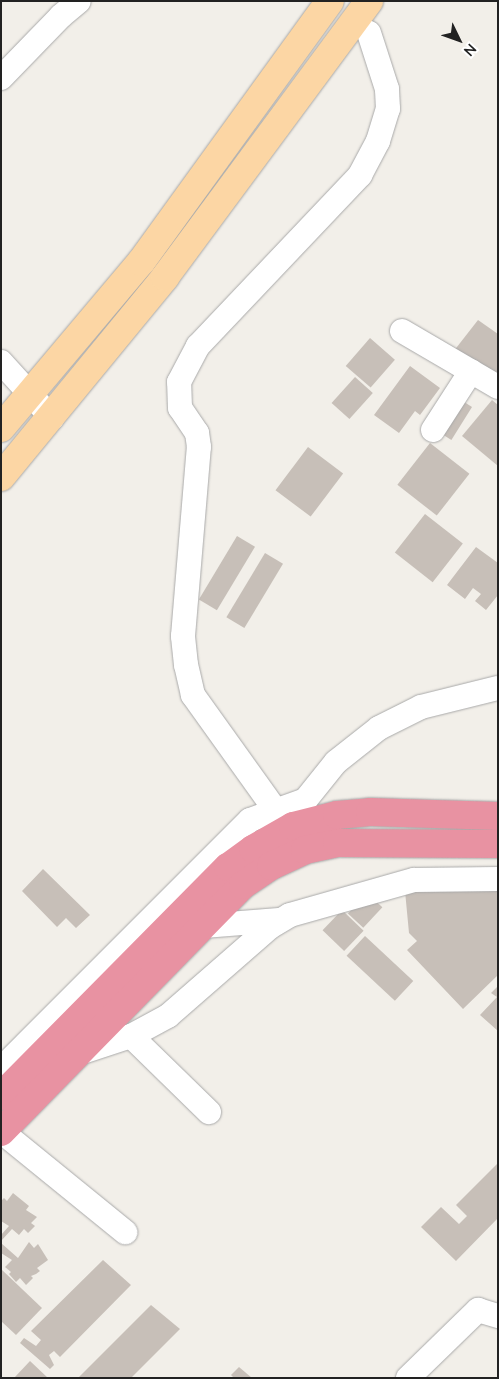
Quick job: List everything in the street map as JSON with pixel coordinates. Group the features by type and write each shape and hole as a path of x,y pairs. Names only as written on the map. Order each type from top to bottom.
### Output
{"highway":[{"path":"1,1096 228,867 276,824 293,826 336,815 370,812 498,816"},
{"path":"2,1132 243,885 271,866 305,850 337,843 498,844"}],"main road":[{"path":"1,428 141,262 330,1"},
{"path":"1,477 52,418 171,270 369,1"}],"street":[{"path":"1,78 61,16 79,1"},
{"path":"271,866 276,824 193,695 186,665 183,636 200,447 197,433 180,408 178,382 198,346 360,175 378,141 388,109 388,89 370,33"},
{"path":"402,331 498,387"},
{"path":"1,362 52,418"},
{"path":"433,430 471,371"},
{"path":"1,1069 250,820 276,824 306,800 336,762 379,728 421,707 498,688"},
{"path":"203,926 280,920 318,905 414,880 498,879"},
{"path":"79,1053 131,1036 168,1016 280,920"},
{"path":"131,1036 209,1112"},
{"path":"2,1132 126,1232"},
{"path":"408,1378 478,1310 498,1316"}],"building":[{"path":"478,320 498,334 498,380 453,352"},
{"path":"370,338 395,360 371,388 346,366"},
{"path":"410,366 440,388 420,415 415,411 399,433 374,415"},
{"path":"355,377 373,393 349,419 332,403"},
{"path":"461,400 472,407 451,440 440,433"},
{"path":"492,400 498,405 498,466 462,436"},
{"path":"430,443 469,474 437,516 397,485"},
{"path":"308,447 343,473 311,517 276,490"},
{"path":"425,514 463,544 433,582 395,553"},
{"path":"237,536 255,547 217,610 199,599"},
{"path":"476,547 498,563 498,595 486,610 475,601 481,594 473,588 465,599 447,585"},
{"path":"265,553 283,564 244,628 226,617"},
{"path":"43,869 90,915 76,928 66,918 57,927 22,891"},
{"path":"498,888 498,975 463,1009 407,950 417,941 409,933 405,891"},
{"path":"367,893 382,907 363,928 348,913"},
{"path":"342,910 364,931 344,951 323,930"},
{"path":"365,936 413,981 395,1001 347,956"},
{"path":"498,986 498,1031 480,1015 497,997 491,993"},
{"path":"498,1163 498,1218 456,1261 421,1227 441,1207 459,1224 467,1216 456,1205"},
{"path":"13,1193 29,1206 26,1210 37,1217 31,1223 35,1226 28,1233 24,1229 19,1235 12,1229 1,1241 1,1235 9,1226 1,1221 1,1201 4,1198 7,1201"},
{"path":"29,1242 34,1248 38,1244 48,1260 37,1268 40,1271 31,1276 33,1278 26,1285 20,1278 16,1282 9,1274 11,1272 5,1267 12,1260 1,1253 1,1243 18,1258"},
{"path":"103,1260 131,1285 60,1357 54,1351 49,1355 54,1365 50,1369 20,1343 24,1338 36,1346 41,1340 31,1331"},
{"path":"1,1269 42,1308 16,1335 1,1321"},
{"path":"151,1305 180,1329 131,1378 78,1378"},
{"path":"30,1361 48,1378 14,1378"},
{"path":"239,1367 252,1378 234,1378 231,1375"}]}
